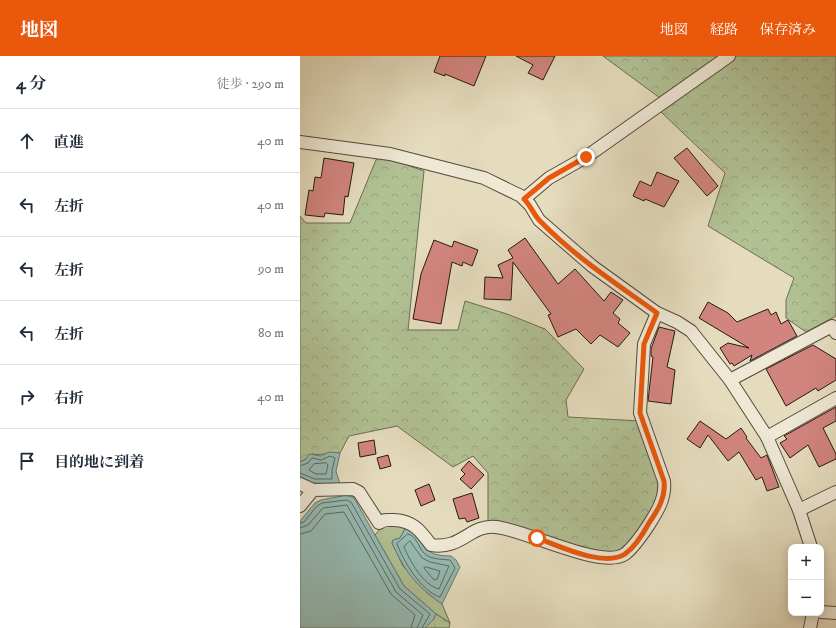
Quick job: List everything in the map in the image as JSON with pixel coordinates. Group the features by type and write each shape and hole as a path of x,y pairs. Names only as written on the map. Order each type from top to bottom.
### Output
{"street":[{"path":"524,199 549,178 586,157 729,56"},
{"path":"300,142 398,156 484,178 524,199 530,205 539,220 586,261 657,313 677,322 691,331 730,380 767,437 799,510 811,544"},
{"path":"300,484 313,490 353,489 359,492 379,523 384,520 405,521 417,526 432,545 442,547 453,544 468,534 484,527 496,527 537,538 593,557 606,558 624,554 641,537 655,515 665,490 664,481 640,413 644,344 657,313"},
{"path":"730,380 832,326 836,333"},
{"path":"767,437 836,398"},
{"path":"300,506 313,490"},
{"path":"799,510 836,492"},
{"path":"824,612 836,613"},
{"path":"810,628 812,616"}],"green space":[{"path":"603,56 723,56 660,98"},
{"path":"734,56 836,56 836,316 806,332 786,318 786,300 794,278 708,226 725,173 660,111"},
{"path":"378,155 424,171 408,330 458,330 465,301 507,314 545,329 584,369 566,400 568,417 640,421 660,482 661,493 631,545 607,555 488,525 488,473 473,456 453,467 397,426 349,436 340,453 312,454 300,462 300,216 306,223 350,223"},
{"path":"383,525 406,527 400,538 393,540 392,543 403,566 427,593 442,604 450,623 436,614 404,586 375,535"},
{"path":"436,614 450,623 449,628 425,628 433,620"}],"water":[{"path":"329,452 340,453 336,471 340,484 313,483 300,476 300,462 306,459 309,454 321,456"},
{"path":"347,495 354,498 404,586 436,614 433,620 425,628 300,628 300,521 315,503 321,500"},
{"path":"406,527 418,538 428,551 434,554 451,556 456,560 460,567 442,604 424,590 412,577 392,543 393,540 400,538"}],"building":[{"path":"440,56 486,56 474,86 445,74 445,76 434,72"},
{"path":"516,56 555,56 543,80 528,73 533,65"},
{"path":"687,148 718,186 707,196 674,158"},
{"path":"324,158 354,163 348,197 345,196 343,215 325,213 324,217 305,215 309,190 313,191 315,177 321,178"},
{"path":"657,172 679,181 664,207 633,196 640,181 651,186"},
{"path":"525,238 558,284 575,269 604,301 611,292 623,300 613,313 620,319 618,323 630,333 618,347 600,335 591,344 576,329 558,337 548,315 551,314 513,262 511,300 484,299 485,277 503,278 498,265 513,258 508,250"},
{"path":"434,240 452,247 454,241 478,250 472,266 463,262 462,266 452,262 441,324 413,319 421,274"},
{"path":"708,302 728,313 737,322 768,309 771,315 776,312 781,324 788,320 797,336 750,361 752,355 734,366 732,363 730,364 720,348 728,343 749,348 699,318"},
{"path":"659,327 675,331 667,367 675,370 671,404 648,401 653,357 651,356 651,349"},
{"path":"813,345 836,359 836,380 818,391 816,388 786,406 766,369"},
{"path":"836,407 836,421 823,428 836,454 836,459 819,467 808,445 790,458 780,443 787,439 784,436"},
{"path":"700,421 726,439 741,428 747,437 746,438 761,458 767,455 779,487 767,491 762,477 756,480 739,452 728,461 708,435 700,448 687,439"},
{"path":"374,440 376,454 360,457 358,443"},
{"path":"388,455 391,466 380,469 377,458"},
{"path":"469,461 484,475 471,489 460,479 465,474 461,470"},
{"path":"429,484 435,500 421,506 415,490"},
{"path":"472,493 479,518 467,522 465,518 459,519 453,499"}],"route":[{"path":"537,538 593,557 606,558 624,554 641,537 655,515 665,490 664,481 640,413 644,344 657,313 592,266 562,241 539,220 530,205 524,199 549,178 586,157"}]}
